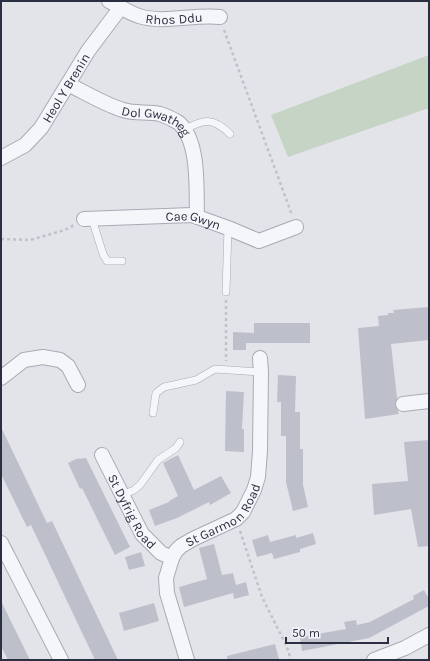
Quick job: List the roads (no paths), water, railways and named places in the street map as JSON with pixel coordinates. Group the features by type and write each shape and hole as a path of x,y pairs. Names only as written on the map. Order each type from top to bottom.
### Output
{"street":[{"name":"Rhos Ddu","path":"115,4 139,16 152,19 209,16 220,17"},
{"name":"Heol Y Brenin","path":"1,158 25,145 34,136 48,117 115,4"},
{"name":"Dol Gwatheg","path":"68,84 125,111 157,113 169,117 179,123 187,134 192,146 195,163 197,217"},
{"name":"Cae Gwyn","path":"88,219 192,215 259,241 296,227"},
{"path":"1,378 24,360 43,357 60,360 68,366 78,385"},
{"name":"St Garmon Road","path":"187,660 167,593 166,578 172,558 181,546 236,519 243,512 254,490 258,477 260,451 260,365"},
{"path":"403,404 429,401"},
{"name":"St Dyfrig Road","path":"102,454 142,534 161,553 172,558"},
{"path":"1,544 62,660"},
{"path":"374,660 405,648 429,635"}],"lane":[{"path":"184,130 198,122 209,122 221,127 230,134"},
{"path":"88,219 107,261 122,261"},
{"path":"226,292 228,228"},
{"path":"153,413 156,393 164,387 196,380 215,369 226,370 260,365"},
{"path":"122,495 134,490 140,485 158,460 176,448 180,442"}]}
